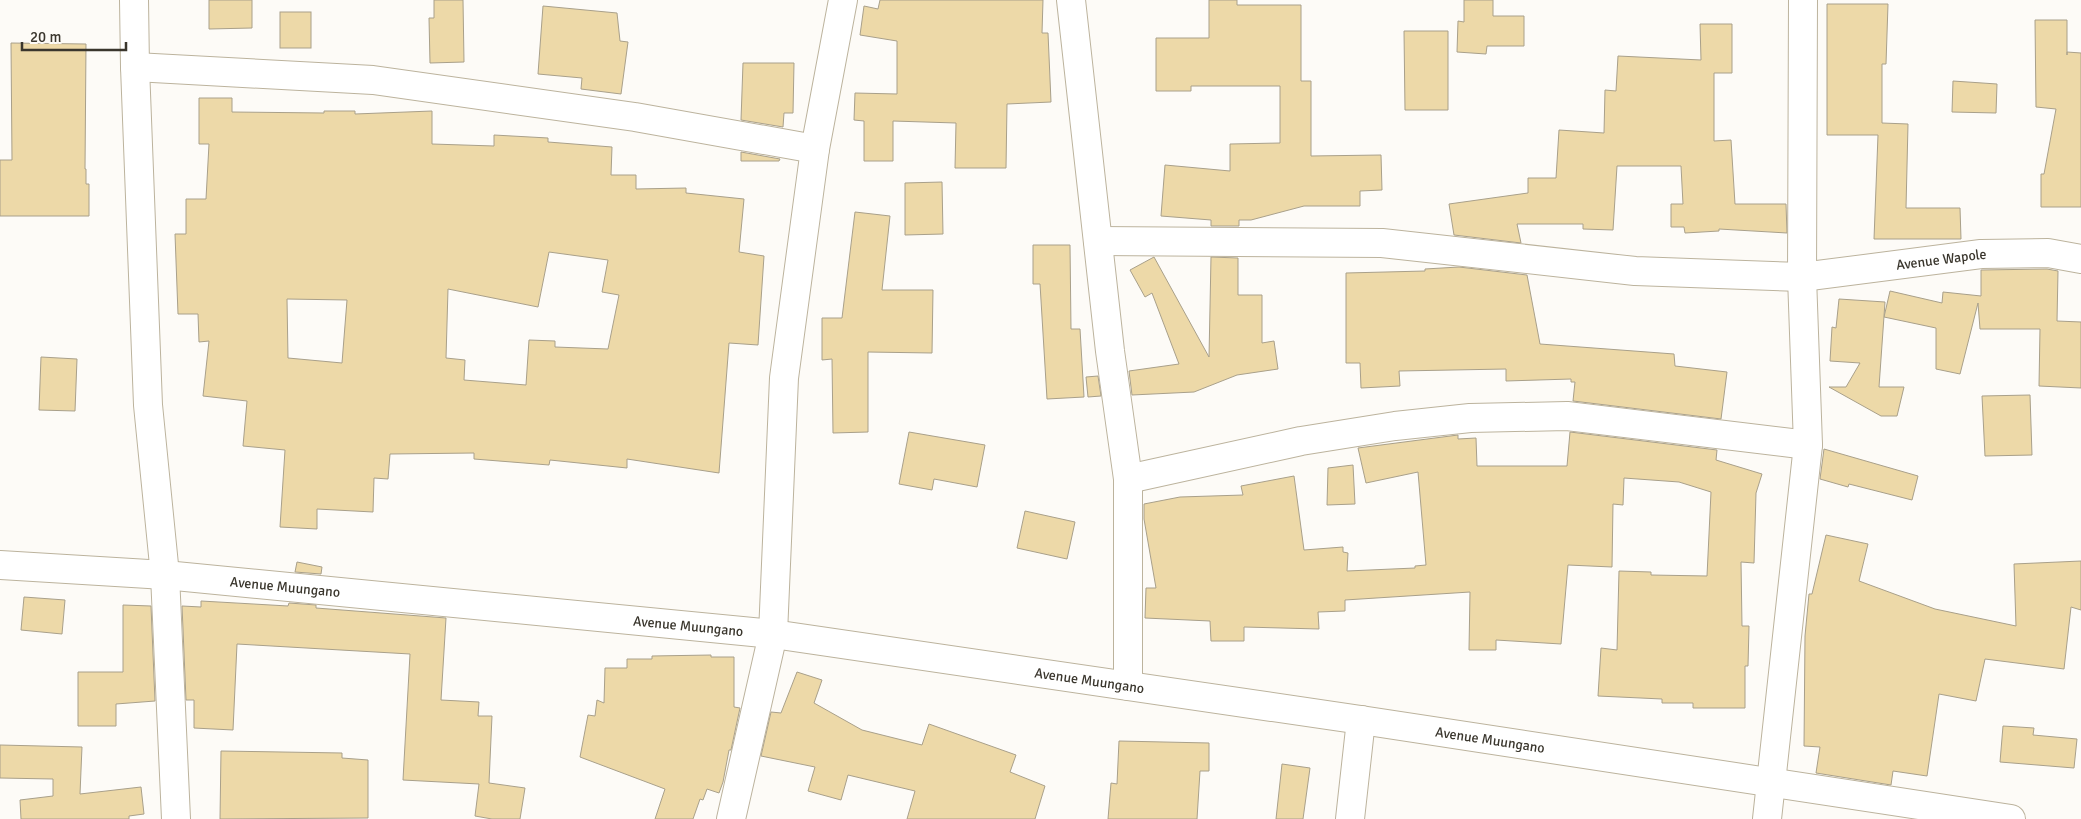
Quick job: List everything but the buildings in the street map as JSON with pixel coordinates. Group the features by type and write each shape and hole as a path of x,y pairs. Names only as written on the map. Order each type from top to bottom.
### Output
{"street":[{"path":"134,0 148,404 165,575 176,819"},
{"path":"730,819 773,634 784,378 815,148 843,0"},
{"path":"1071,0 1110,351 1128,479 1128,686"},
{"path":"1767,819 1808,445 1802,277 1803,0"},
{"path":"135,67 373,80 635,118 815,148"},
{"name":"Avenue Wapole","path":"1098,241 1382,244 1635,271 1802,277 1981,254 2048,253 2081,259"},
{"path":"1128,479 1302,441 1395,426 1470,418 1567,416 1808,445"},
{"name":"Avenue Muungano","path":"0,565 165,575 773,634 1361,720 2011,819"},
{"path":"1350,819 1361,720"}]}
